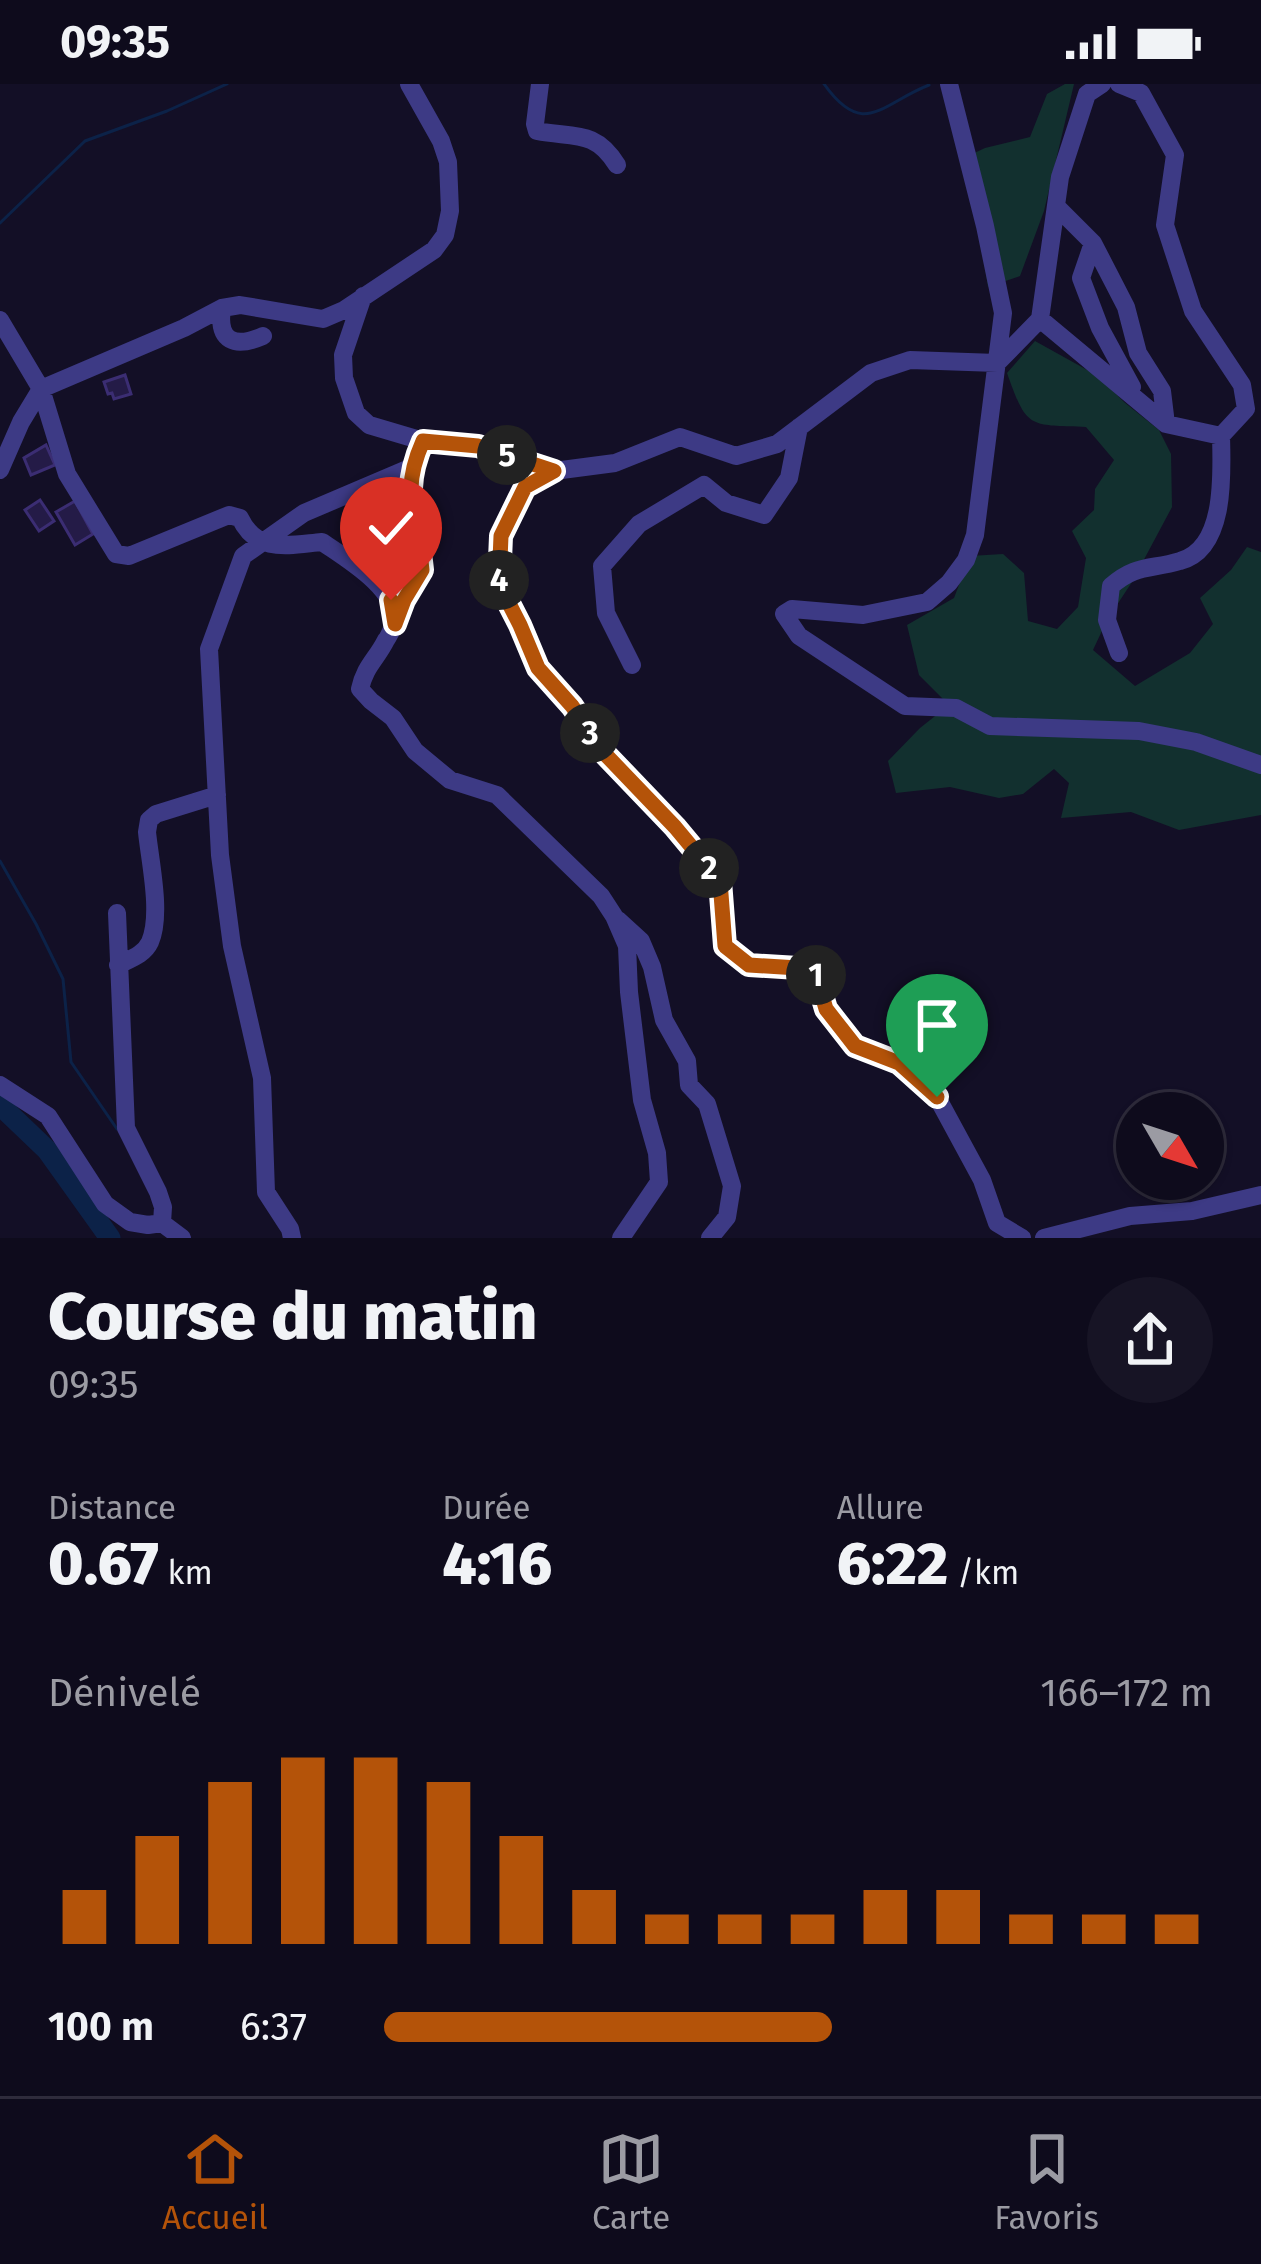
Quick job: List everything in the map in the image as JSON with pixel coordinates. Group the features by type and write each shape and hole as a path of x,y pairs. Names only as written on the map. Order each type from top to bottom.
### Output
{"street":[{"path":"0,470 12,419 41,389 223,308 240,305 323,320 434,250 445,235 450,211 448,162 409,84"},
{"path":"540,84 537,131 586,136 601,143 617,164"},
{"path":"949,84 1003,313 975,535 950,583 927,602 863,615 792,610 784,614 799,636 905,706 956,708 990,726 1138,731 1196,742 1261,764"},
{"path":"1022,1238 997,1223 982,1180 937,1097 899,1063 855,1046 826,1009 816,975 798,968 749,965 725,946 720,881 606,755 538,668 499,584 501,536 525,487 554,471 615,463 680,437 736,456 777,444 871,373 910,360 997,363 1040,319 1060,177 1087,94 1102,84"},
{"path":"1119,84 1142,94 1175,155 1165,225 1192,311 1242,385 1246,409 1221,436 1222,497 1206,542 1186,560 1128,571 1111,586 1107,620 1119,653"},
{"path":"1056,206 1093,243 1126,307 1138,353 1162,391 1166,424"},
{"path":"1093,243 1081,278 1100,328 1139,400"},
{"path":"363,296 344,355 344,378 356,413 369,425 423,441 478,446 554,471"},
{"path":"223,308 223,333 234,342 247,343 263,336"},
{"path":"1040,319 1166,424 1221,436"},
{"path":"0,320 41,389 67,474 116,554 129,556 229,515 240,518 246,531 261,543 322,542 366,573 391,600 395,624"},
{"path":"632,665 606,613 602,566 639,524 704,485 726,503 764,515 789,478 799,428"},
{"path":"423,441 412,466 409,504 422,570 380,651 364,671 360,689 393,718 416,751 450,780 497,795 601,896 614,916 627,946 642,1100 657,1153 659,1182 620,1238"},
{"path":"292,1238 266,1192 262,1078 232,946 220,855 209,649 243,556 304,513 412,466"},
{"path":"118,965 139,955 150,942 155,908 149,820 217,795"},
{"path":"117,913 126,1128 158,1192 162,1223"},
{"path":"614,916 641,940 664,1020 687,1061 689,1085 706,1104 732,1186 727,1217 710,1238"},
{"path":"0,1085 48,1117 105,1204 130,1222 162,1223 182,1238"},
{"path":"1044,1238 1130,1216 1192,1211 1261,1195"}],"green space":[{"path":"1074,84 1044,211 1020,276 988,287 968,156 1030,137 1047,94"},
{"path":"1035,341 1098,376 1159,430 1171,454 1172,507 1093,650 1135,686 1190,653 1213,624 1200,598 1231,570 1247,547 1261,552 1261,815 1179,830 1131,812 1061,818 1069,783 1054,769 1023,794 999,798 950,787 896,793 888,761 949,705 919,675 907,625 954,598 970,556 1003,554 1024,573 1028,621 1057,629 1078,607 1086,558 1072,531 1094,510 1095,489 1114,460 1086,427 1041,424 1025,414 1007,373"}],"building":[{"path":"125,375 131,394 114,399 104,382"},
{"path":"46,445 55,465 31,475 24,458"},
{"path":"40,500 54,521 39,531 25,510"},
{"path":"75,501 93,534 75,545 56,512"}],"waterway":[{"path":"0,223 85,141 227,84"},
{"path":"824,84 838,101 862,114 929,85"},
{"path":"0,861 63,979 71,1062 117,1129"},
{"path":"0,1105 47,1150 110,1238"}],"route":[{"path":"391,600 395,624 422,570 409,504 412,466 423,441 478,446 554,471 525,487 501,536 499,584 538,668 606,755 720,881 725,946 749,965 798,968 816,975 826,1009 855,1046 899,1063 937,1097"}]}
